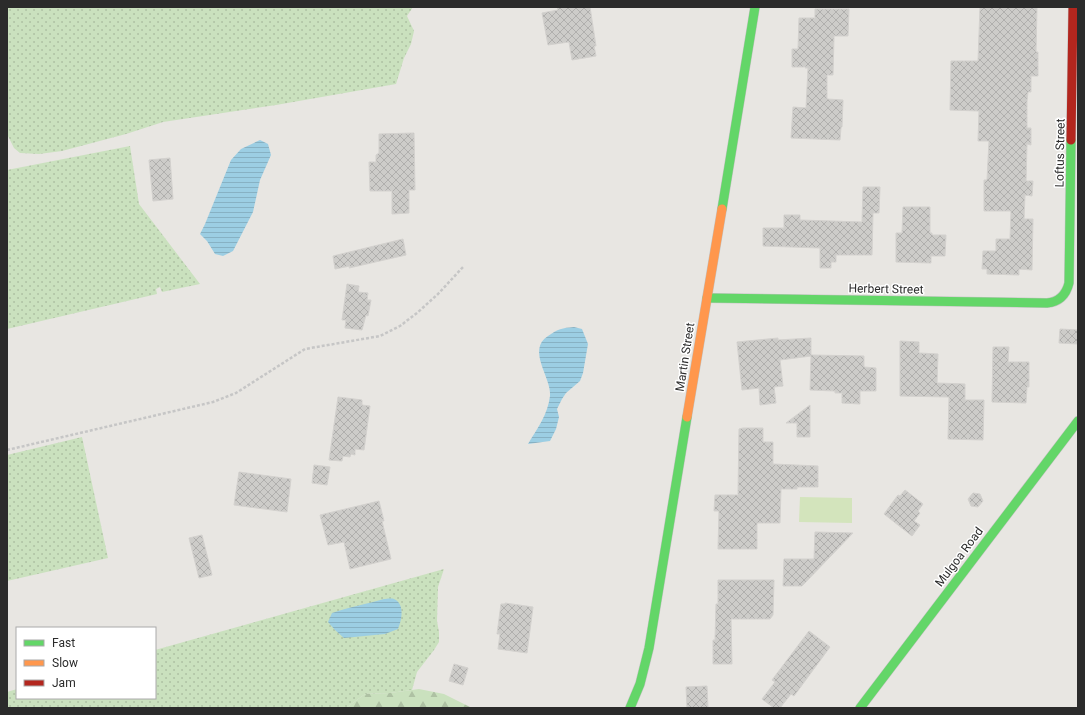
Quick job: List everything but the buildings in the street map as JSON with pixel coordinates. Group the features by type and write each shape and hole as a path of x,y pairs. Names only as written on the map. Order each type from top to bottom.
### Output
{"street":[{"name":"Martin Street","path":"630,708 640,684 649,648 754,7"},
{"name":"Loftus Street","path":"1063,297 1067,291 1069,283 1073,7"},
{"name":"Herbert Street","path":"707,298 1047,303 1056,302 1063,297"},
{"name":"Mulgoa Road","path":"860,708 1078,421"}],"path":[{"path":"7,450 214,402 236,393 304,349 380,336 400,326 417,313 438,294 463,267"}],"green space":[{"path":"7,7 413,7 407,16 414,31 411,44 404,58 396,84 276,105 163,122 126,134 62,151 39,154 20,153 14,148 7,134"},
{"path":"130,146 139,204 200,284 162,292 160,287 156,289 157,294 7,329 7,170"},
{"path":"82,437 108,558 7,581 7,455"},
{"path":"800,497 852,498 852,523 799,522"},
{"path":"444,569 438,587 437,621 439,642 417,672 412,690 365,694 346,708 7,708 7,692 16,689 16,699 156,699 156,650"},
{"path":"419,689 444,694 472,708 346,708 365,694 390,693"}],"water":[{"path":"260,140 268,144 271,155 260,180 253,212 233,251 223,256 215,254 207,241 200,234 231,160 241,149"},
{"path":"574,327 582,329 588,344 583,373 580,381 566,393 557,409 559,417 556,429 550,441 528,444 545,415 550,396 550,389 539,356 539,349 542,342 557,330"},
{"path":"384,599 394,599 400,605 402,612 398,629 385,634 344,638 328,622 332,613"}],"traffic: fast":[{"path":"722,209 755,7"},
{"path":"707,298 1047,303 1055,301 1064,294 1069,283 1071,140"},
{"path":"630,708 640,684 649,648 687,417"},
{"path":"860,708 1078,421"}],"traffic: slow":[{"path":"687,417 722,209"}],"traffic: jam":[{"path":"1071,140 1073,7"}]}
